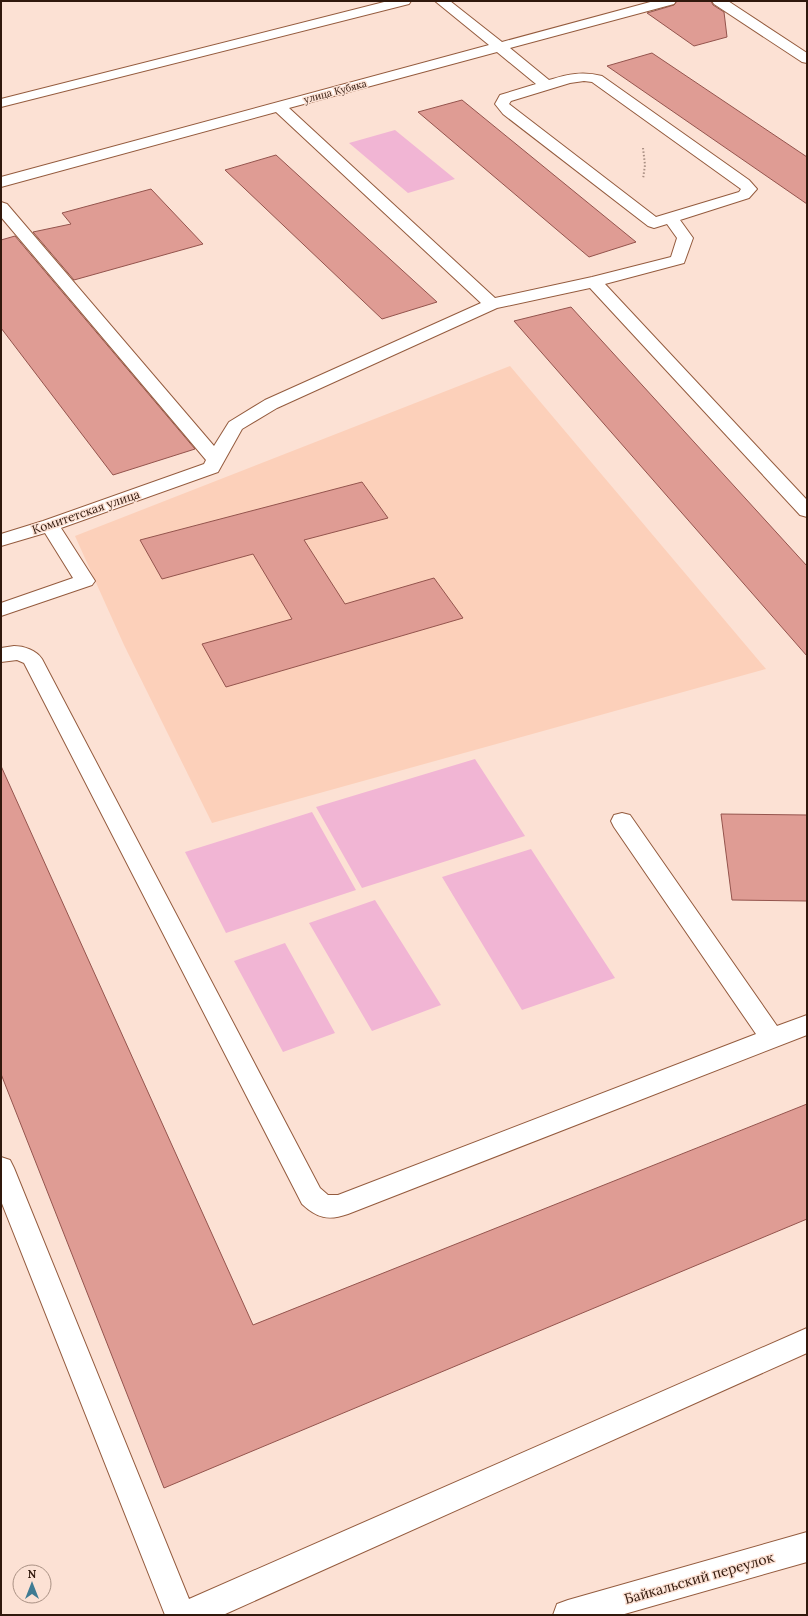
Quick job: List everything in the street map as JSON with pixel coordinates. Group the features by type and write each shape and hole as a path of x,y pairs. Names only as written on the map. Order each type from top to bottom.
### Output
{"street":[{"path":"1,103 404,1"},
{"path":"442,1 547,85"},
{"name":"улица Кубяка","path":"1,182 669,1"},
{"path":"718,1 807,59"},
{"path":"577,76 589,76 597,79 640,109 744,182 749,189 744,195 654,223 508,111 502,104 505,98 577,76"},
{"path":"279,106 492,304"},
{"path":"1,207 216,460 235,426 272,404 492,304 594,282 678,260 685,238 670,218"},
{"path":"594,282 807,511"},
{"name":"Комитетская улица","path":"1,540 50,525 171,483 211,468 216,460"},
{"path":"1,610 85,581 50,525"},
{"path":"1,655 9,653 23,653 32,659 311,1196 322,1206 339,1206 807,1025"},
{"path":"622,821 772,1038"},
{"path":"1,1168 180,1615"},
{"path":"188,1615 807,1340"},
{"name":"Байкальский переулок","path":"568,1615 807,1547"}],"path":[{"path":"630,204 644,177 645,165 640,109"}],"shaded area":[{"path":"395,130 455,179 408,193 349,143"},
{"path":"510,366 766,669 212,823 124,645 75,536"},
{"path":"475,759 525,836 362,888 316,807"},
{"path":"312,812 356,890 226,933 185,852"},
{"path":"531,849 615,978 522,1010 442,877"},
{"path":"375,900 441,1005 372,1031 309,923"},
{"path":"285,943 335,1033 283,1052 234,961"}],"building":[{"path":"677,1 711,1 713,5 724,12 727,37 694,46 647,13 674,5"},
{"path":"652,53 807,157 807,204 607,66"},
{"path":"462,100 636,242 589,257 418,112"},
{"path":"276,155 437,302 382,319 225,170"},
{"path":"151,189 203,244 74,280 33,232 71,224 62,213"},
{"path":"15,236 195,449 113,475 1,328 1,240"},
{"path":"571,307 807,566 807,656 514,321"},
{"path":"362,482 388,518 304,540 345,604 434,578 463,618 226,687 202,644 292,619 253,554 162,579 140,540"},
{"path":"1,766 253,1325 807,1104 807,1219 164,1488 1,1074"},
{"path":"721,814 807,815 807,901 732,900"}]}
